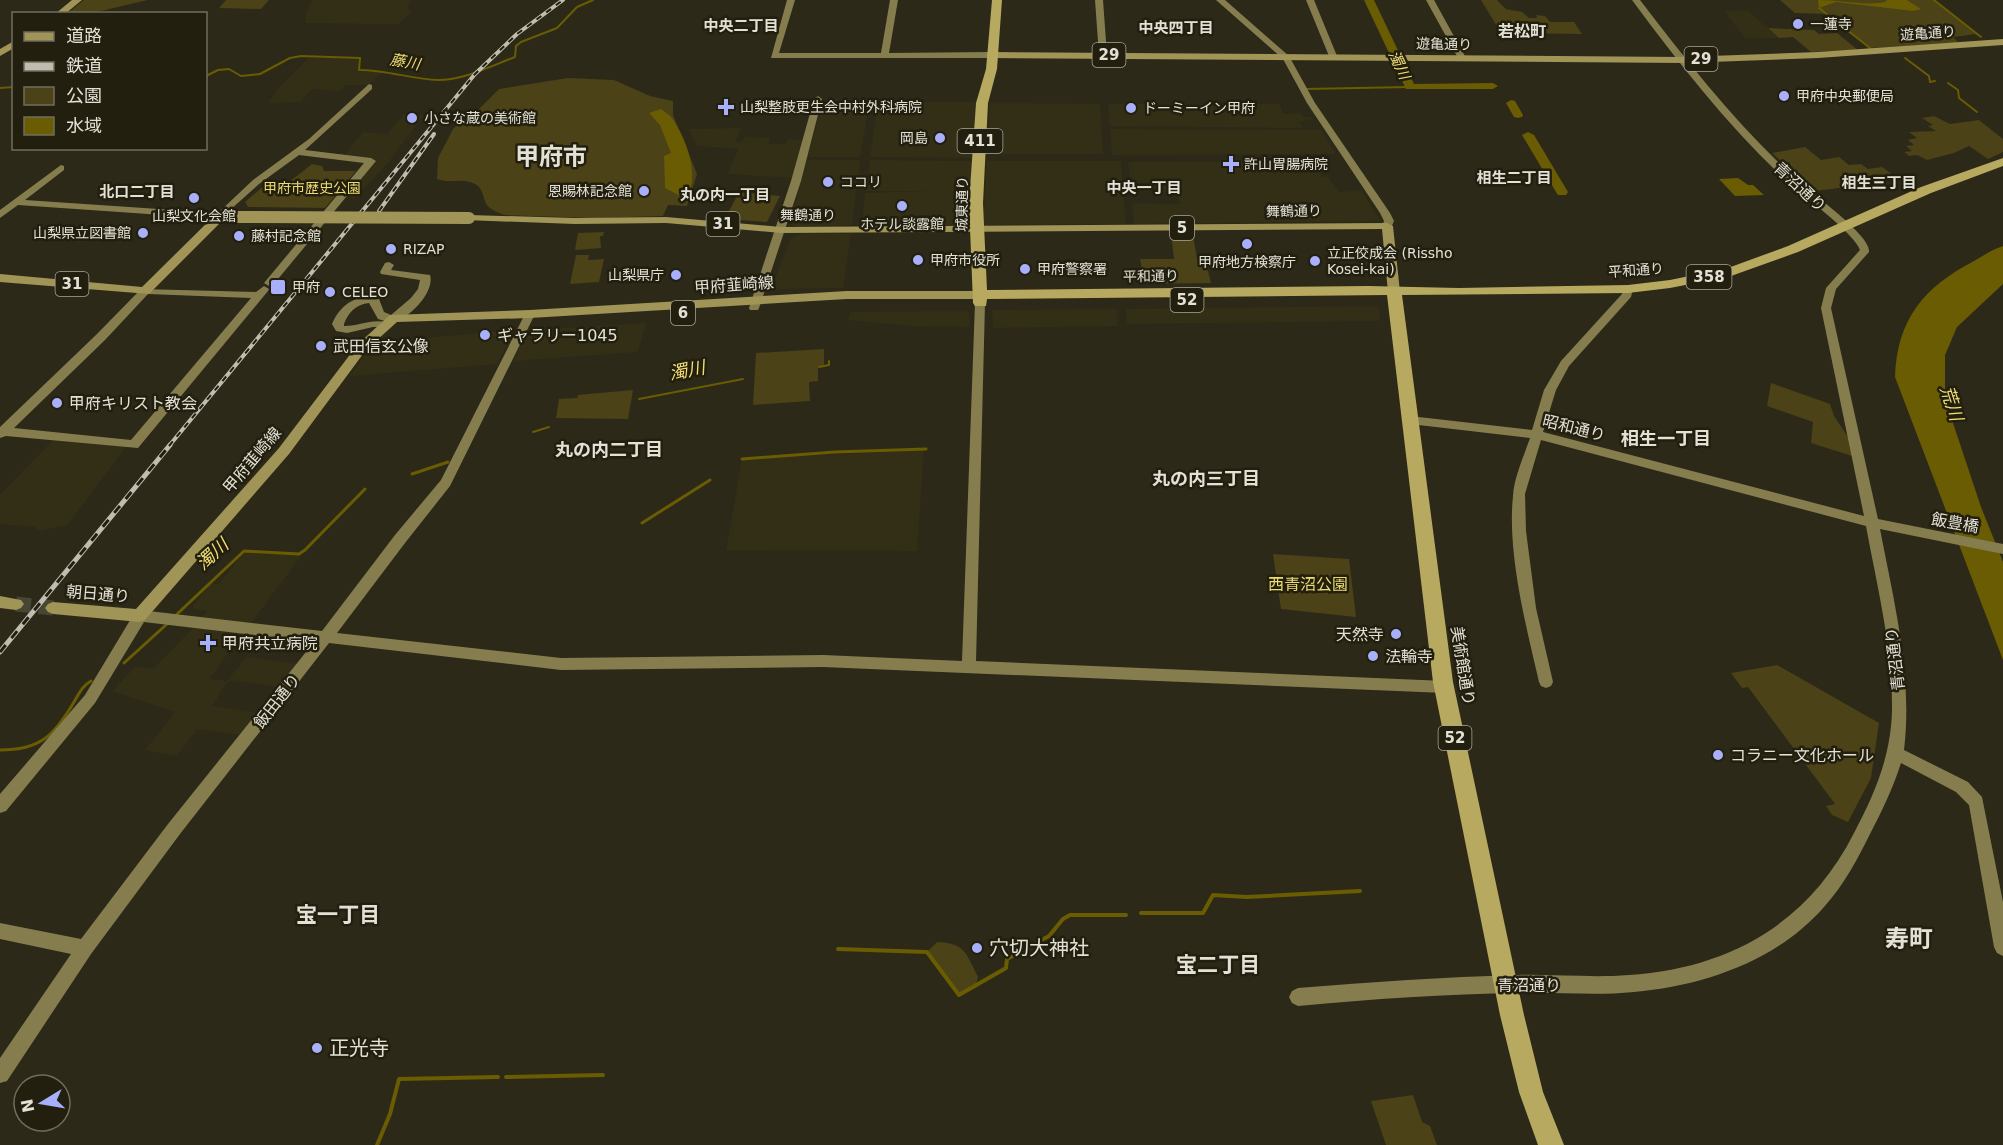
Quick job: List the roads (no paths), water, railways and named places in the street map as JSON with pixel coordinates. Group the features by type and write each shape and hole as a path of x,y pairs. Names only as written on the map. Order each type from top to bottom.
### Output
{"highway":[{"name":"城東通り","path":"980,299 976,203 982,102 987,92 996,0"},
{"name":"平和通り","path":"980,299 1370,297 1394,292 1628,289 1731,272 1793,249 1926,190 2003,162"},
{"name":"美術館通り","path":"1394,292 1445,687 1506,985 1531,1092 1551,1145"}],"main road":[{"path":"61,12 78,0"},
{"name":"遊亀通り","path":"991,55 1284,55 1682,60 1818,55 2003,42"},
{"path":"145,291 225,216"},
{"name":"舞鶴通り","path":"225,216 575,221 666,220 781,231 1387,226"},
{"path":"1387,226 1394,292"},
{"name":"31","path":"0,279 145,291"},
{"name":"甲府韮崎線","path":"140,616 284,451 357,353 390,322 754,305 980,299"},
{"name":"朝日通り","path":"53,608 140,616"}],"street":[{"path":"791,0 774,56 991,55"},
{"path":"882,57 885,54 894,0"},
{"path":"1099,0 1103,55"},
{"path":"1220,0 1284,55 1313,107 1385,213 1389,222 1387,226"},
{"path":"1310,0 1333,56"},
{"path":"1430,0 1462,58"},
{"name":"青沼通り","path":"1298,997 1375,989 1609,985 1648,982 1716,968 1786,933 1812,910 1839,877 1881,796 1895,753 1899,712 1899,668 1872,523 1826,308 1832,288 1865,250 1865,245 1859,236 1813,201 1744,133 1682,60 1636,0"},
{"path":"16,202 225,216 257,181 312,141 369,87"},
{"path":"754,305 781,231 818,99"},
{"path":"2,433 134,445 371,161 296,152"},
{"path":"0,215 61,168"},
{"path":"366,323 390,322 420,294 427,278 385,272 389,265"},
{"path":"2,433 145,291 264,289"},
{"path":"1546,682 1529,608 1519,531 1519,494 1550,390 1565,364 1627,295 1628,289"},
{"path":"969,667 970,553 980,299"},
{"path":"376,308 366,323 357,329 340,329 338,324 349,308 361,300 375,301 376,308 390,322"},
{"name":"飯田通り","path":"0,1074 86,948 174,829 281,696 446,483 528,317"},
{"name":"昭和通り","path":"1410,420 1537,435 1901,530"},
{"name":"飯豊橋","path":"1901,530 2003,549"},
{"path":"0,806 90,699 140,616 561,664 784,660 1445,687"},
{"path":"1895,753 1962,787 1976,802 2003,947"},
{"path":"0,931 86,948"}],"water":[{"path":"1818,0 1869,3 1907,0 1921,9 1913,11 1836,2 1819,8"},
{"path":"661,109 671,117 687,147 692,180 686,199 665,188 664,156 671,153 660,125 649,113"},
{"path":"1738,178 1748,185 1753,185 1764,195 1735,196 1719,179"},
{"path":"2003,246 2003,284 1957,327 1945,355 1945,399 1981,507 2003,562 2003,660 1895,377 1901,338 1916,307 1941,282 1956,271"}],"waterway":[{"name":"藤川","path":"207,76 218,70 229,69 241,76 260,74 290,58 301,56 360,58 359,70 438,80 458,78 515,57 516,46 521,42 557,28 577,7 593,0"},
{"name":"濁川","path":"1369,0 1410,87 1493,86"},
{"path":"1934,0 1981,37"},
{"path":"1819,8 1870,48"},
{"path":"1905,58 1929,76 1930,82 1935,81"},
{"path":"1948,83 1958,90 1959,98 1977,112"},
{"name":"藤川","path":"0,88 12,87"},
{"path":"1305,89 1410,87"},
{"name":"濁川","path":"1511,103 1518,115"},
{"name":"濁川","path":"1528,135 1562,192"},
{"path":"819,367 829,365 829,361"},
{"name":"濁川","path":"639,399 743,379"},
{"path":"533,432 549,427"},
{"path":"742,459 835,452 926,449"},
{"name":"濁川","path":"412,474 448,462"},
{"path":"642,523 710,480"},
{"name":"濁川","path":"174,617 244,551 299,554 305,550 365,489"},
{"name":"濁川","path":"124,663 167,624"},
{"name":"濁川","path":"0,750 26,747 44,739 60,724 81,690 91,681"},
{"path":"1141,913 1203,913 1213,895 1247,897 1360,891"},
{"path":"838,949 927,952 959,995 1006,968 1007,959 1049,936 1063,919 1070,915 1126,915"},
{"path":"506,1077 603,1075"},
{"path":"377,1145 390,1114 399,1079 498,1077"}],"tunnel":[{"path":"16,604 53,608"}],"railway":[{"path":"169,446 475,74 517,34 563,0"},
{"path":"379,211 434,134"},
{"path":"0,652 170,445"}],"place":[{"name":"一蓮寺","path":"1798,24"},
{"name":"甲府中央郵便局","path":"1784,96"},
{"name":"山梨整肢更生会中村外科病院","path":"726,107"},
{"name":"ドーミーイン甲府","path":"1131,108"},
{"name":"小さな蔵の美術館","path":"412,118"},
{"name":"岡島","path":"940,138"},
{"name":"許山胃腸病院","path":"1231,164"},
{"name":"ココリ","path":"828,182"},
{"name":"恩賜林記念館","path":"644,191"},
{"name":"山梨文化会館","path":"194,198"},
{"name":"ホテル談露館","path":"902,206"},
{"name":"山梨県立図書館","path":"143,233"},
{"name":"藤村記念館","path":"239,236"},
{"name":"甲府地方検察庁","path":"1247,244"},
{"name":"RIZAP","path":"391,249"},
{"name":"甲府市役所","path":"918,260"},
{"name":"立正佼成会 (Rissho Kosei-kai)","path":"1315,261"},
{"name":"甲府警察署","path":"1025,269"},
{"name":"山梨県庁","path":"676,275"},
{"name":"甲府","path":"278,287"},
{"name":"CELEO","path":"330,292"},
{"name":"ギャラリー1045","path":"485,335"},
{"name":"武田信玄公像","path":"321,346"},
{"name":"甲府キリスト教会","path":"57,403"},
{"name":"天然寺","path":"1396,634"},
{"name":"甲府共立病院","path":"208,643"},
{"name":"法輪寺","path":"1373,656"},
{"name":"コラニー文化ホール","path":"1718,755"},
{"name":"穴切大神社","path":"977,948"},
{"name":"正光寺","path":"317,1048"}],"district":[{"name":"中央二丁目","path":"741,26"},
{"name":"中央四丁目","path":"1176,28"},
{"name":"若松町","path":"1522,31"},
{"name":"甲府市","path":"551,157"},
{"name":"相生二丁目","path":"1514,178"},
{"name":"相生三丁目","path":"1879,183"},
{"name":"中央一丁目","path":"1144,188"},
{"name":"北口二丁目","path":"137,192"},
{"name":"丸の内一丁目","path":"725,195"},
{"name":"相生一丁目","path":"1666,438"},
{"name":"丸の内二丁目","path":"609,449"},
{"name":"丸の内三丁目","path":"1206,478"},
{"name":"宝一丁目","path":"338,915"},
{"name":"寿町","path":"1909,939"},
{"name":"宝二丁目","path":"1218,965"}],"park label":[{"name":"甲府市歴史公園","path":"312,188"},
{"name":"西青沼公園","path":"1308,584"}],"water label":[{"name":"荒川","path":"1952,403"}]}
